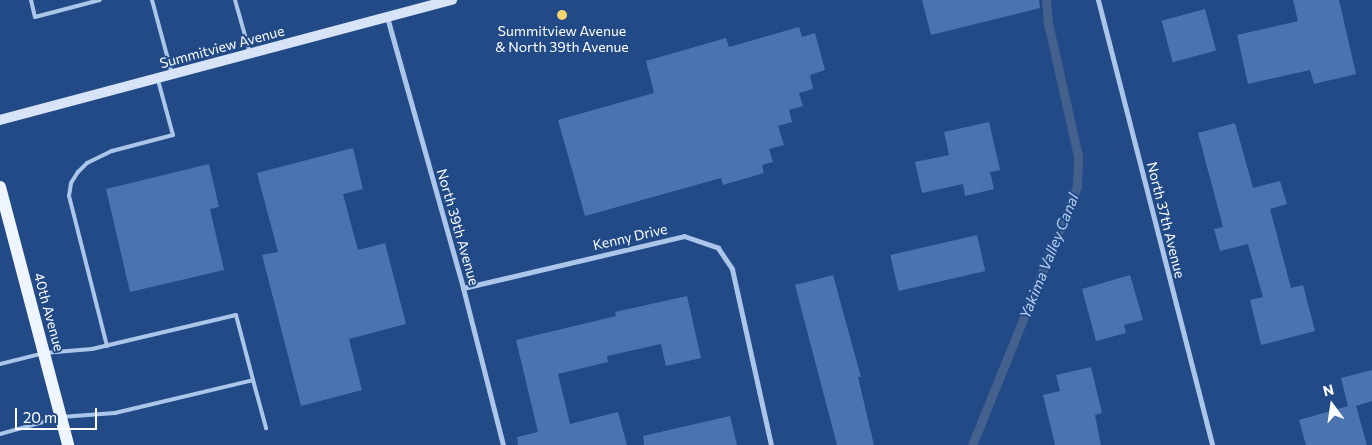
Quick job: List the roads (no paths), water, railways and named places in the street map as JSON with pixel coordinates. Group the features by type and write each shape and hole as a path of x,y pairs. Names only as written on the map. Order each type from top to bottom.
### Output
{"main road":[{"name":"Summitview Avenue","path":"0,120 452,0"},
{"name":"40th Avenue","path":"0,187 68,445"}],"street":[{"name":"North 37th Avenue","path":"1098,0 1212,445"},
{"name":"North 39th Avenue","path":"387,17 463,288 503,445"},
{"name":"Kenny Drive","path":"463,288 684,236 718,248 732,269 771,445"}],"lane":[{"path":"31,0 35,17 100,0"},
{"path":"152,0 172,74"},
{"path":"235,0 250,53"},
{"path":"107,346 69,196 72,183 78,172 87,163 112,151 173,136 158,78"},
{"path":"0,364 44,353 107,346 236,315 266,428"},
{"path":"0,434 61,417 115,413 253,380"}],"waterway":[{"name":"Yakima Valley Canal","path":"972,445 1077,187 1078,156 1048,23 1046,0"}],"place":[{"name":"Summitview Avenue & North 39th Avenue","path":"562,15"}]}
